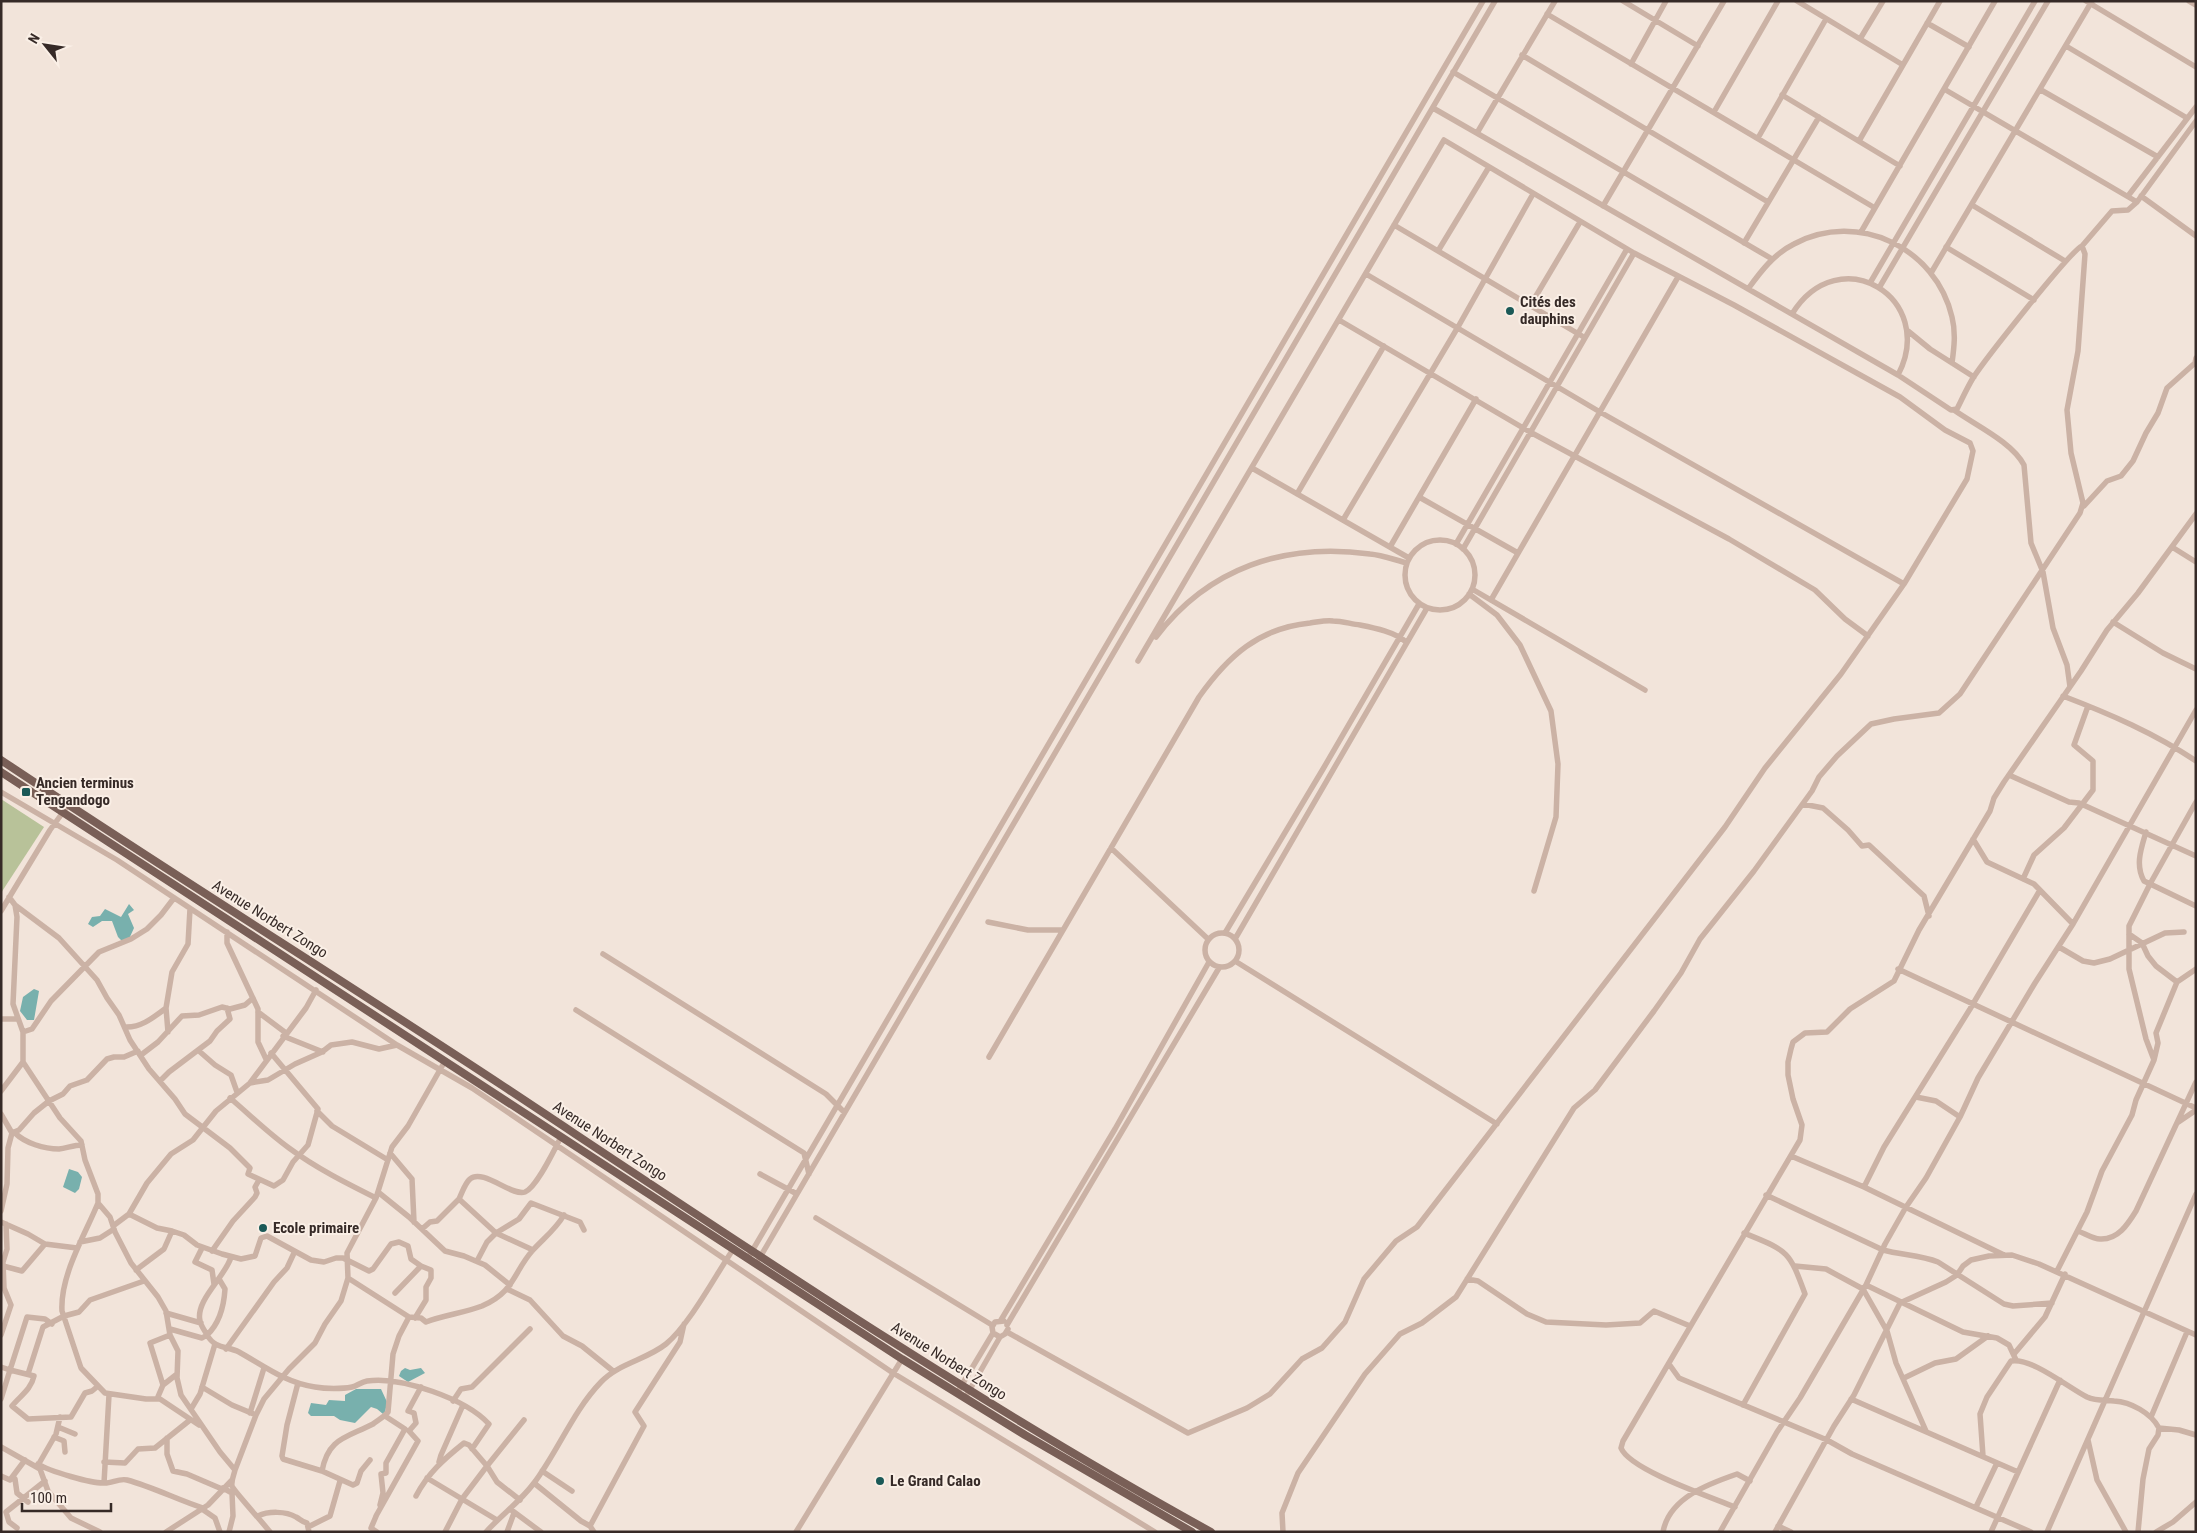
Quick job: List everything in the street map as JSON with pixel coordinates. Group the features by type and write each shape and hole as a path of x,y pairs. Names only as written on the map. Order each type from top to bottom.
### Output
{"main road":[{"name":"Avenue Norbert Zongo","path":"1,760 753,1250 758,1259 902,1359 1024,1435 1192,1532"},
{"name":"Avenue Norbert Zongo","path":"1,772 748,1258 758,1259 962,1386 1114,1477 1211,1532"}],"street":[{"path":"748,1258 1483,1"},
{"path":"758,1259 1495,1"},
{"path":"1477,133 1554,1"},
{"path":"1623,1 1698,46"},
{"path":"1631,64 1666,1"},
{"path":"1603,206 1724,1"},
{"path":"1714,112 1778,1"},
{"path":"1797,1 1903,65"},
{"path":"1860,39 1883,1"},
{"path":"1858,141 1940,1"},
{"path":"1861,232 1994,3 1987,1"},
{"path":"1870,283 1892,241 2035,1"},
{"path":"1879,288 2048,1"},
{"path":"2189,1 2196,5"},
{"path":"1931,272 2017,131 2090,2 2196,67"},
{"path":"1547,14 1876,208"},
{"path":"1758,138 1826,19"},
{"path":"1927,23 1968,47"},
{"path":"2066,46 2187,118"},
{"path":"1522,55 1768,202"},
{"path":"1453,72 1772,260"},
{"path":"1944,90 2128,196 2139,199 2196,236"},
{"path":"2041,90 2158,157"},
{"path":"1782,95 1900,166"},
{"path":"2128,196 2196,107"},
{"path":"1433,108 1898,375 1994,436 2020,457 2024,465 2031,543 2043,572 2053,628 2067,665 2070,687"},
{"path":"1744,242 1819,117"},
{"path":"1954,410 1974,377 2065,261 2077,248 2082,246 2112,211 2128,210 2139,199 2196,121"},
{"path":"1007,1332 1188,1433 1239,1412 1270,1394 1302,1359 1322,1348 1345,1322 1364,1279 1396,1240 1417,1227 1725,827 1764,768 1840,674 1868,636 1904,584 1967,479 1973,451 1970,444 1946,430 1900,396 1734,305 1634,254 1444,140 1138,661 1175,613 1194,596 1228,574 1250,565 1303,551 1338,550 1408,561"},
{"path":"1438,251 1489,167"},
{"path":"1342,520 1458,327 1533,194"},
{"path":"1972,205 2065,261"},
{"path":"1530,306 1580,222"},
{"path":"1394,225 1586,339"},
{"path":"1748,289 1772,260 1793,244 1812,236 1832,231 1861,232 1892,241 1922,262 1931,272 1946,298 1953,319 1955,340 1952,363"},
{"path":"1283,1532 1282,1513 1298,1473 1365,1374 1400,1334 1422,1323 1456,1297 1577,1104 1595,1090 1681,973 1700,939 1754,871 1803,804 1819,777 1837,756 1871,724 1939,713 1950,705 1960,694 2043,572 2080,513 2082,495 2071,452 2067,410 2078,352 2085,254 2082,246"},
{"path":"1946,248 2034,300"},
{"path":"1456,544 1627,249"},
{"path":"1463,549 1634,254"},
{"path":"1366,274 1600,412 1904,584"},
{"path":"1490,600 1678,277"},
{"path":"1792,314 1800,301 1811,290 1825,283 1840,279 1855,279 1870,283 1879,288 1891,297 1899,308 1908,331 1904,363 1898,375"},
{"path":"1339,320 1530,432 1729,539 1815,590 1845,619 1868,636"},
{"path":"1908,331 1974,377"},
{"path":"1297,494 1384,346"},
{"path":"2082,507 2107,481 2121,476 2133,461 2158,413 2168,388 2195,363 2196,358"},
{"path":"1390,547 1476,399"},
{"path":"1252,468 1390,547 1408,561"},
{"path":"1419,497 1518,553"},
{"path":"1734,1507 1646,1470 1625,1455 1622,1448 1623,1441 1800,1140 1802,1125 1793,1099 1788,1075 1788,1062 1793,1042 1805,1033 1827,1032 1850,1009 1894,981 1898,969 1919,930 1990,811 1994,798 2113,622 2196,514"},
{"path":"1444,540 1456,544 1469,555 1474,566 1475,578 1471,592 1462,603 1451,609 1440,611 1419,604 1411,595 1406,585 1405,574 1408,561 1422,545 1432,541 1444,540"},
{"path":"2172,547 2196,562"},
{"path":"1471,592 1490,600 1645,690"},
{"path":"1471,592 1497,616 1520,645 1551,711 1558,764 1556,817 1534,890"},
{"path":"1224,933 1324,769 1419,604"},
{"path":"1235,939 1427,608"},
{"path":"989,1057 1199,697 1215,675 1235,654 1257,639 1289,625 1333,621 1367,627 1400,636 1406,642"},
{"path":"2113,622 2162,652 2196,669"},
{"path":"2064,696 2135,726 2196,761"},
{"path":"2022,878 2034,855 2064,828 2093,790 2093,760 2074,745 2088,706"},
{"path":"1720,1532 1783,1422 1800,1398 1865,1287 1906,1208 1926,1178 1960,1117 1978,1078 2073,924 2196,710"},
{"path":"1324,769 1330,773"},
{"path":"2009,775 2069,802 2083,804 2130,824 2196,856"},
{"path":"1,792 117,860 398,1045 472,1088 556,1147 893,1374 1156,1532"},
{"path":"1,911 55,823 69,804"},
{"path":"1803,804 1823,808 1848,830 1862,846 1869,845 1924,896 1929,916"},
{"path":"2154,1060 2146,1039 2129,970 2130,926 2150,884 2195,805"},
{"path":"2146,832 2139,858 2139,866 2144,881 2196,906"},
{"path":"1973,839 1987,862 2022,878 2040,890 2073,924"},
{"path":"1111,848 1208,940"},
{"path":"1864,1187 1884,1147 1973,1004 2040,890"},
{"path":"9,897 14,905 17,917 14,1004 23,1032 23,1062 62,1120 78,1136 98,1194 98,1203 78,1245 63,1296 62,1307 64,1316 81,1368 108,1395 157,1399 168,1403 202,1427"},
{"path":"23,1032 32,1028 51,1001 99,952 131,939 147,929 174,898"},
{"path":"14,905 59,938 97,980 126,1027 130,1040 185,1114 244,1160 250,1168 248,1174 274,1186 282,1182 310,1139 318,1110"},
{"path":"168,1032 166,1008 172,972 188,944 190,909"},
{"path":"988,922 1028,930 1063,930"},
{"path":"227,932 227,943 258,1012 258,1042 266,1059"},
{"path":"2059,947 2083,961 2094,963 2110,960 2165,933 2184,932"},
{"path":"1218,933 1224,933 1235,939 1239,950 1235,961 1225,968 1219,968 1209,962 1204,951 1208,940 1218,933"},
{"path":"2129,934 2142,943 2148,956 2156,966 2177,982"},
{"path":"603,954 826,1094 844,1112"},
{"path":"1235,961 1497,1124"},
{"path":"1007,1332 1007,1325 1117,1131 1209,962"},
{"path":"992,1325 998,1320 1002,1320 1219,968"},
{"path":"1898,969 2196,1109 2177,1123"},
{"path":"2057,1271 2078,1231 2102,1171 2132,1115 2136,1100 2154,1060 2158,1043 2156,1033 2177,982 2196,969"},
{"path":"4,1223 45,1244 78,1245 100,1238 129,1214 141,1191 162,1164 176,1150 193,1140 230,1098 250,1083 266,1059 306,1008 316,990"},
{"path":"1,1211 7,1184 8,1152 13,1133 49,1101 62,1094 72,1085 87,1080 107,1059 139,1053 168,1032 184,1015 200,1015 222,1008 245,1005 253,998"},
{"path":"126,1027 131,1028 151,1020 166,1008"},
{"path":"160,1081 168,1072 209,1043 217,1031 230,1019 227,1008"},
{"path":"576,1010 804,1152 809,1174"},
{"path":"258,1012 285,1034 323,1052"},
{"path":"1,1019 18,1020"},
{"path":"250,1083 265,1081 323,1052 330,1045 345,1042 379,1049 398,1045"},
{"path":"198,1050 231,1075 237,1092"},
{"path":"271,1053 332,1126 388,1160"},
{"path":"253,1414 282,1377 315,1343 341,1301 348,1278 346,1260 348,1250 377,1195 390,1153 445,1061"},
{"path":"1,1091 23,1062"},
{"path":"2078,1231 2100,1239 2117,1234 2126,1228 2136,1211 2196,1082"},
{"path":"1916,1097 1936,1101 1960,1117"},
{"path":"230,1098 276,1138 299,1155 334,1177 377,1195 414,1222 445,1251 476,1261 498,1274 509,1287 530,1300 564,1336 582,1346 614,1371"},
{"path":"1,1114 13,1133 24,1140 46,1148 60,1149 82,1145"},
{"path":"422,1230 430,1222 437,1221 459,1199 469,1180 478,1177 522,1193 527,1191 536,1180 561,1137"},
{"path":"390,1153 412,1179 414,1222"},
{"path":"1790,1156 1864,1187 2006,1256"},
{"path":"760,1174 797,1194"},
{"path":"212,1251 233,1220 255,1197 255,1187 259,1180"},
{"path":"2047,1532 2196,1194"},
{"path":"1766,1195 1883,1250 1901,1255 1930,1258 2004,1304 2013,1306 2052,1303"},
{"path":"459,1199 496,1233 532,1250"},
{"path":"98,1203 109,1214 136,1270 158,1297 166,1313 170,1332 178,1351 177,1374 181,1395 192,1409 202,1427 235,1470"},
{"path":"476,1261 487,1242 496,1233 519,1219 531,1203 580,1222 584,1230"},
{"path":"129,1214 157,1228 184,1235 202,1248 241,1259 253,1257 258,1250 261,1238 267,1236 294,1252 317,1262 336,1258 346,1260 370,1271 391,1244 397,1241 408,1246 411,1259 421,1266 430,1269 432,1273 426,1287 426,1300 412,1317 396,1342 390,1369 389,1405 385,1416 330,1448 325,1455 322,1471"},
{"path":"348,1278 412,1317 421,1318 426,1322 441,1316 481,1306 496,1299 509,1287 532,1250 552,1231 564,1215"},
{"path":"816,1218 992,1325"},
{"path":"1,1336 12,1305 5,1294 3,1270 7,1249 4,1223"},
{"path":"136,1270 164,1249 172,1231"},
{"path":"1743,1405 1805,1294 1795,1266 1788,1254 1775,1246 1744,1233"},
{"path":"3,1270 22,1271 45,1244"},
{"path":"163,1385 150,1343 170,1332 202,1338 213,1329 223,1308 225,1288 217,1282 212,1271 195,1261 202,1248"},
{"path":"506,1532 512,1511 534,1483 592,1392 614,1371 659,1349 684,1324 734,1248"},
{"path":"226,1348 274,1282 287,1268 294,1252"},
{"path":"1775,1532 1851,1399 1900,1303 1957,1275 1963,1266 1971,1260 2012,1255 2065,1274 2144,1313 2196,1335"},
{"path":"232,1257 200,1312 201,1324 214,1344 237,1351 282,1377 298,1383 322,1388 350,1387 366,1381 421,1386 475,1411 488,1424 472,1449"},
{"path":"395,1293 421,1266"},
{"path":"1795,1266 1826,1270 1963,1332 1997,1338 2009,1345 2015,1357 2060,1380 2087,1397 2121,1402 2151,1417 2159,1428 2158,1435 2148,1450 2138,1532"},
{"path":"1983,1456 1980,1414 1987,1396 2005,1368 2045,1316 2065,1274"},
{"path":"1467,1279 1478,1281 1527,1314 1546,1322 1606,1325 1640,1322 1654,1311 1690,1326"},
{"path":"28,1374 42,1329 64,1316 79,1312 90,1300 144,1281"},
{"path":"1865,1287 1887,1330 1896,1363 1926,1431"},
{"path":"166,1313 201,1324"},
{"path":"1,1400 26,1317 45,1319 52,1324"},
{"path":"1002,1320 1007,1325"},
{"path":"534,1483 592,1529 644,1426 635,1412 680,1342 684,1324"},
{"path":"957,1393 993,1333 992,1325"},
{"path":"453,1400 460,1389 472,1387 530,1329"},
{"path":"965,1398 1000,1337 1007,1332"},
{"path":"2151,1417 2187,1332"},
{"path":"993,1333 1000,1337"},
{"path":"1904,1378 1935,1363 1956,1359 1988,1336"},
{"path":"192,1409 198,1400 214,1344"},
{"path":"797,1531 902,1359"},
{"path":"1669,1364 1679,1378 1826,1440 1852,1454 2031,1532"},
{"path":"1,1367 34,1376 32,1383 23,1396 12,1405 12,1408 28,1419 72,1416 85,1393 92,1391 98,1386"},
{"path":"229,1532 233,1516 232,1480 253,1414 264,1368"},
{"path":"157,1399 163,1385 177,1374"},
{"path":"1991,1532 2060,1380"},
{"path":"298,1383 287,1425 283,1458 322,1471 340,1481 351,1484 357,1483 361,1471 370,1460"},
{"path":"376,1516 418,1440 409,1431 416,1423 414,1413 408,1411 421,1386"},
{"path":"202,1387 253,1414"},
{"path":"104,1483 108,1395"},
{"path":"1851,1399 2018,1472"},
{"path":"439,1462 440,1455 464,1405"},
{"path":"377,1532 371,1528 383,1493 381,1474 386,1473 386,1463 405,1428 385,1416"},
{"path":"38,1465 54,1437 60,1417"},
{"path":"104,1462 125,1463 138,1449 155,1448 190,1420"},
{"path":"445,1532 462,1499 524,1420"},
{"path":"58,1427 75,1434"},
{"path":"2159,1428 2180,1430 2196,1435"},
{"path":"54,1437 64,1440 64,1452"},
{"path":"167,1438 167,1454 173,1471 187,1474 222,1489 233,1490 258,1516 270,1532"},
{"path":"2088,1439 2096,1480 2126,1532"},
{"path":"416,1496 439,1462 464,1443 488,1466 497,1482 520,1500"},
{"path":"1,1447 25,1460 67,1475 104,1483 126,1479 202,1508 215,1518 220,1532"},
{"path":"1,1476 9,1480 13,1478 25,1460"},
{"path":"1976,1507 1997,1463"},
{"path":"38,1465 51,1495 71,1518 99,1532"},
{"path":"542,1471 572,1491"},
{"path":"1663,1532 1667,1519 1677,1504 1687,1496 1737,1474 1750,1481"},
{"path":"13,1478 15,1479 18,1493 25,1500"},
{"path":"427,1478 497,1520"},
{"path":"166,1532 202,1508 232,1480"},
{"path":"258,1516 264,1512 295,1516 307,1524 308,1529 330,1516 340,1481"},
{"path":"16,1528 9,1522 6,1512 25,1500 45,1482"},
{"path":"2156,1532 2173,1522 2196,1502"},
{"path":"486,1532 497,1520 512,1511"},
{"path":"512,1511 541,1532"},
{"path":"1778,1526 1791,1532"}],"green space":[{"path":"1,799 44,827 1,893"}],"water":[{"path":"129,904 134,910 128,914 134,928 129,939 123,942 118,937 112,921 102,921 93,927 88,924 92,917 100,916 105,909 121,917"},
{"path":"34,989 39,991 34,1020 27,1020 20,1011 23,997"},
{"path":"69,1169 78,1172 82,1177 79,1189 75,1193 63,1187"},
{"path":"405,1368 410,1370 421,1368 425,1373 408,1382 399,1376"},
{"path":"356,1389 381,1389 387,1402 385,1413 383,1414 371,1407 355,1423 340,1420 334,1416 311,1416 308,1413 311,1403 326,1405 329,1400 345,1401 345,1395"}],"place":[{"name":"Cités des dauphins","path":"1510,311"},
{"name":"Ancien terminus Tengandogo","path":"26,792"},
{"name":"Ecole primaire","path":"263,1228"},
{"name":"Le Grand Calao","path":"880,1481"}]}
